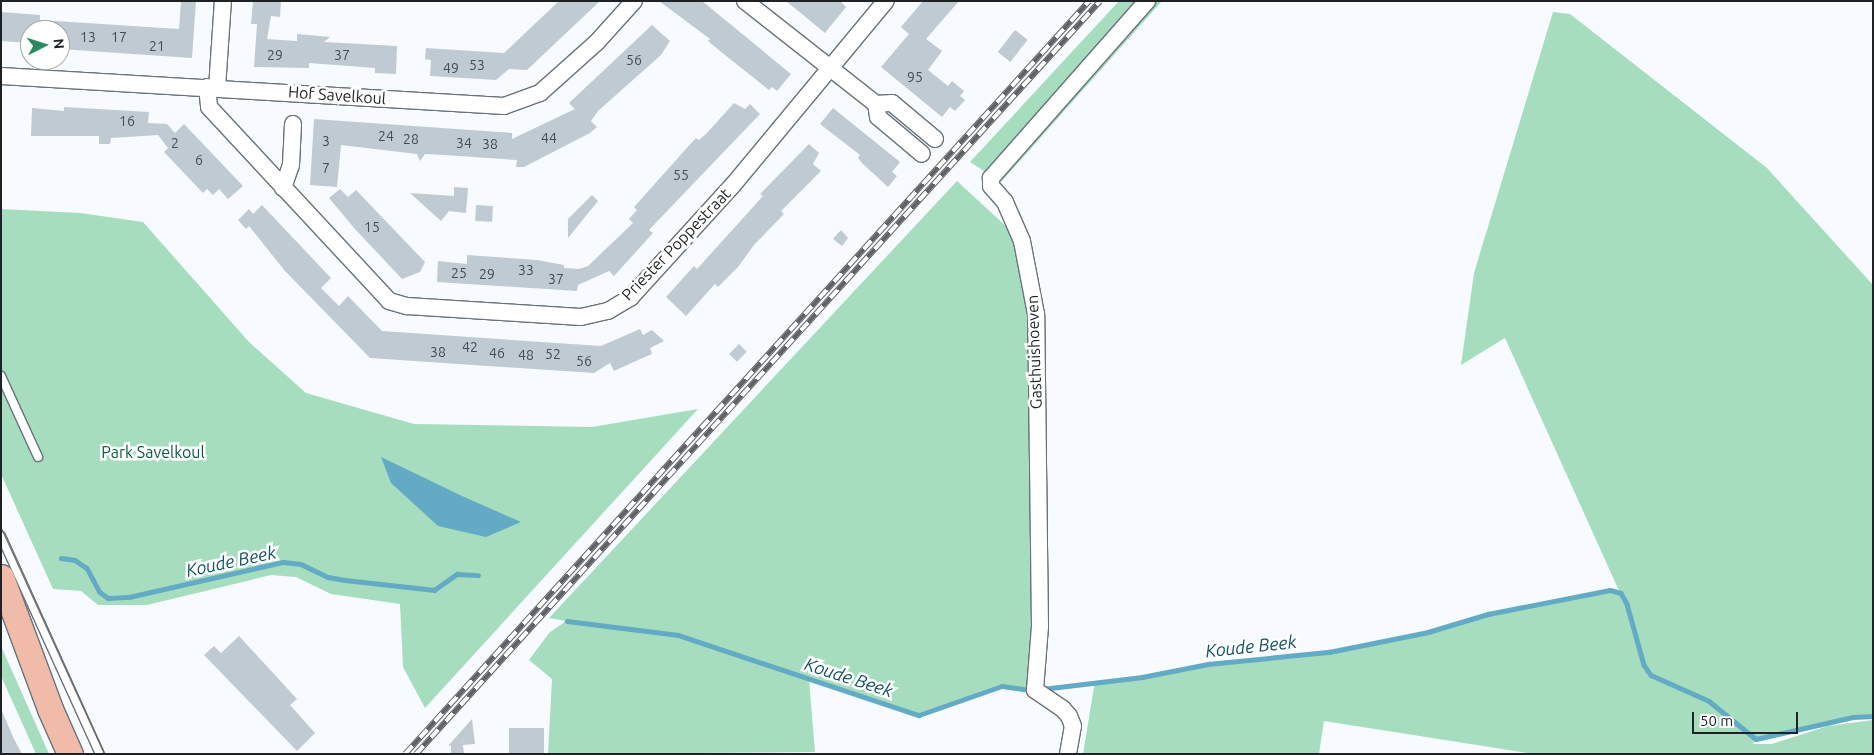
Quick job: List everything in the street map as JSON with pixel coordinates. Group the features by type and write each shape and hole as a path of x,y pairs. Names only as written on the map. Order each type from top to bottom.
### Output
{"main road":[{"path":"1,577 50,709 70,754"},
{"path":"1,610 40,697 50,709"}],"street":[{"name":"Priester Poppestraat","path":"224,1 209,108 389,301 407,306 581,317 608,311 631,297 733,186 886,1"},
{"name":"Hof Savelkoul","path":"1,76 504,106 540,93 597,42 634,1"},
{"path":"745,1 876,104 892,103 936,139"},
{"name":"Gasthuishoeven","path":"1068,754 1072,726 1069,716 1064,709 1035,690 1040,626 1034,306 1022,241 1005,202 991,186 991,178 1148,1"},
{"path":"876,104 878,117 922,154"},
{"path":"283,188 290,165 293,124"}],"lane":[{"path":"1,376 38,457"},
{"path":"1,536 100,754"}],"green space":[{"path":"1119,1 1162,1 1001,182 970,162"},
{"path":"1553,12 1570,14 1767,168 1873,285 1873,716 1853,717 1756,739 1753,744 1772,744 1828,726 1873,720 1873,754 1534,754 1324,721 1319,754 1083,754 1095,681 1142,677 1208,664 1329,652 1428,632 1488,614 1610,590 1620,593 1505,338 1461,365 1474,273"},
{"path":"957,181 1022,241 1029,269 1035,690 1002,686 919,715 809,680 815,752 548,754 552,679 529,660 549,633 566,621 549,618"},
{"name":"Park Savelkoul","path":"1,209 80,213 143,222 249,342 306,393 414,424 592,427 698,409 425,708 403,667 400,604 331,594 296,577 271,575 147,605 98,605 81,591 53,589 1,474"},
{"path":"1,646 49,754 36,754 1,676"}],"water":[{"path":"381,457 521,522 486,537 438,526 391,483"}],"building":[{"path":"181,1 196,1 192,58 70,50 70,22 179,29"},
{"path":"253,1 281,1 280,17 271,16 267,39 297,41 297,34 330,37 324,42 397,46 396,74 375,73 375,68 309,63 309,68 254,67 257,24 251,24"},
{"path":"559,1 600,1 527,70 509,69 496,80 430,76 431,60 425,59 426,48 504,53"},
{"path":"659,1 702,1 791,74 777,91 772,87 769,90 708,41 710,39"},
{"path":"786,1 840,1 846,7 825,33"},
{"path":"923,1 959,1 926,39 942,51 928,70 948,86 952,81 964,91 960,96 965,100 955,111 950,107 942,117 881,67 909,34 901,27"},
{"path":"1,12 40,15 40,20 20,20 20,42 1,41"},
{"path":"652,25 670,41 661,55 598,111 591,121 597,127 590,133 524,167 516,167 517,160 444,155 425,154 420,161 417,154 341,145 337,187 310,185 314,119 512,133 512,139 575,109 569,103"},
{"path":"1015,30 1028,40 1010,62 998,52"},
{"path":"734,103 745,109 750,104 760,114 649,230 653,233 614,276 609,271 578,285 577,291 437,282 438,261 467,264 467,255 537,260 564,265 564,268 579,269 588,266 633,223 629,219 637,210 634,207 685,150 696,138 699,140 707,133"},
{"path":"64,107 149,112 148,123 167,124 175,133 184,124 243,186 228,199 219,189 213,195 207,189 203,193 164,152 168,148 158,135 111,138 110,144 99,144 99,136 31,136 32,108 64,111"},
{"path":"833,108 900,162 892,172 897,176 888,187 863,164 858,158 860,155 820,124"},
{"path":"809,144 819,153 813,164 821,171 781,211 784,214 754,245 738,267 718,287 715,284 686,316 666,297 694,266 697,269 763,196 760,194"},
{"path":"454,187 468,188 466,213 449,211 441,221 410,193 454,196"},
{"path":"340,189 348,197 356,190 425,262 420,272 402,279 329,198"},
{"path":"592,195 598,201 568,238 568,219"},
{"path":"262,205 331,278 321,288 339,306 348,296 382,331 601,346 640,329 643,335 652,330 664,341 650,348 652,354 614,371 610,363 594,373 370,358 285,271 249,226 246,229 238,220 249,209 253,214"},
{"path":"476,205 493,206 492,222 475,221"},
{"path":"841,230 848,238 842,246 833,239"},
{"path":"739,344 747,352 737,362 729,354"},
{"path":"239,636 297,699 290,705 315,733 297,751 204,655 214,646 221,653"},
{"path":"1,709 14,739 22,754 1,754"},
{"path":"472,719 475,744 463,745 464,754 451,754 451,745 448,746"},
{"path":"509,728 544,728 544,753 509,753"}],"waterway":[{"name":"Koude Beek","path":"61,558 75,560 87,568 100,592 108,598 129,597 283,562 301,564 328,577 434,590 457,574 478,575"},
{"name":"Koude Beek","path":"1042,689 1142,677 1208,664 1329,652 1428,632 1488,614 1610,590 1621,593 1627,604 1644,665 1651,675 1709,701 1756,739 1853,717 1873,716"},
{"name":"Koude Beek","path":"567,621 678,635 919,715 1002,686 1032,690"}],"tram line":[{"path":"1,528 104,754"}],"railway":[{"path":"405,754 1089,1"},
{"path":"416,754 1100,1"}]}
